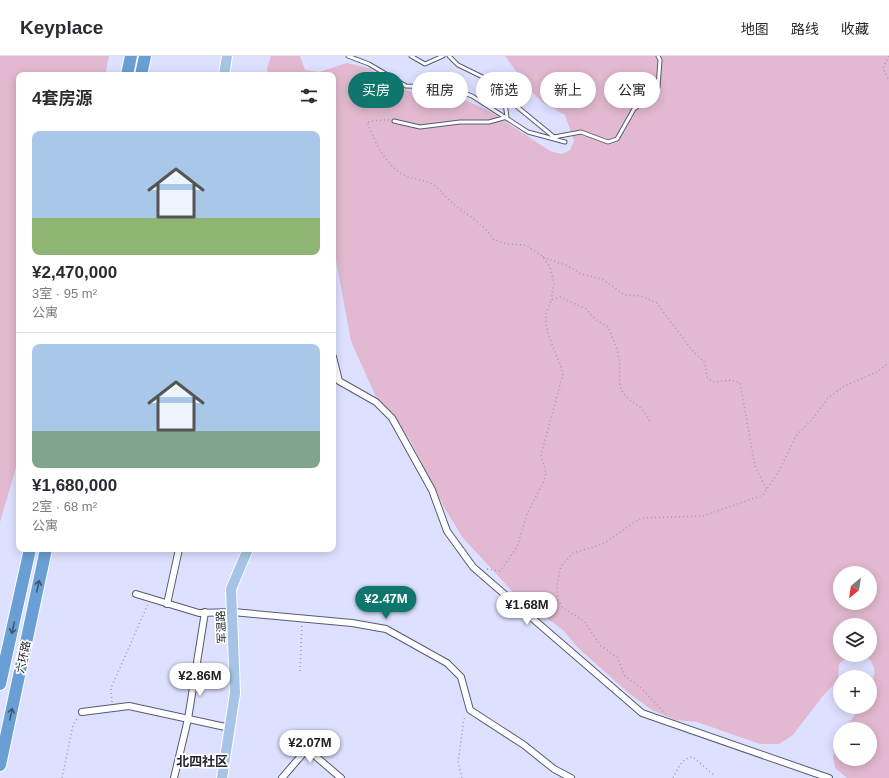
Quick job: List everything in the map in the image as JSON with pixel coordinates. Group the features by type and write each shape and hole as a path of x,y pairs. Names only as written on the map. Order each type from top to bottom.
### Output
{"highway":[{"path":"128,72 131,56"},
{"path":"142,72 145,56"},
{"name":"六环路","path":"0,684 29,552"},
{"name":"六环路","path":"0,766 45,552"}],"main road":[{"path":"225,72 228,58"},
{"name":"军温路","path":"222,778 235,693 231,589 247,552"}],"street":[{"path":"336,369 339,381 376,402 392,418 432,490 447,531 473,567 642,713 829,778"},
{"path":"167,604 178,552"},
{"path":"136,594 167,604 205,612 232,612 386,629 409,640 447,663 461,677 470,710 524,746 554,769 571,778"},
{"path":"174,778 188,718 205,612"},
{"path":"82,712 129,706 230,728"},
{"path":"282,778 307,749 341,778"}],"lane":[{"path":"348,56 369,64 406,86 448,87 472,96 507,117 528,132 565,142"},
{"path":"411,56 425,64 443,56"},
{"path":"449,56 458,65 476,74"},
{"path":"519,108 554,137 581,132 608,142 617,139 634,109 653,94 658,87 660,60 658,56"},
{"path":"506,108 507,117"},
{"path":"394,121 420,127 460,122 489,122 507,117"}],"path":[{"path":"889,56 883,68 889,81"},
{"path":"394,121 379,120 366,122 377,144 396,170 405,177 431,183 440,189 448,199 486,228 493,239 507,244 526,245 543,257 568,266 581,274 602,279 625,295 641,296 657,303 691,349 704,363 708,377 713,382 731,380 740,383 755,466 767,490"},
{"path":"473,567 500,571 517,547 527,514 543,483 546,473 541,455 563,374 561,362 547,326 546,315 551,300 554,283 550,267 543,257"},
{"path":"551,300 560,297 573,302 586,309 595,319 608,327 619,359 619,379 622,391 629,399 640,406 647,414 650,423"},
{"path":"673,723 666,713 641,688 625,676 617,657 600,645 584,621 563,608 558,600 557,584 561,566 573,553 603,544 641,518 703,516 762,495 779,471 797,434 810,422 828,398 844,386 877,372 889,363"},
{"path":"113,708 110,688 150,598"},
{"path":"300,671 303,619"},
{"path":"462,778 458,762 464,719 470,710"},
{"path":"62,778 73,725 82,712"},
{"path":"673,778 682,762 687,757 693,757 714,775"}],"shaded area":[{"path":"0,56 109,56 106,72 16,72 16,467 0,522"},
{"path":"271,56 300,56 305,70 319,72 268,72 267,69"},
{"path":"505,56 889,56 889,778 847,778 835,768 835,766 877,766 877,722 849,722 856,714 877,714 877,670 874,670 870,662 877,662 877,618 833,618 833,662 841,662 839,664 839,670 833,670 833,685 822,697 793,735 779,744 760,744 697,722 675,720 652,710 630,694 577,647 564,631 514,593 463,538 444,507 410,440 375,395 351,341 336,260 336,72 319,72 347,63 368,68 375,72 348,72 348,108 404,108 404,89 412,92 412,108 468,108 468,101 476,105 476,108 482,108 491,112 550,151 562,154 570,150 574,141 565,115 553,108 596,108 596,72 540,72 540,100 532,92 532,72 517,72"}],"district":[{"name":"北四社区","path":"202,761"}]}
